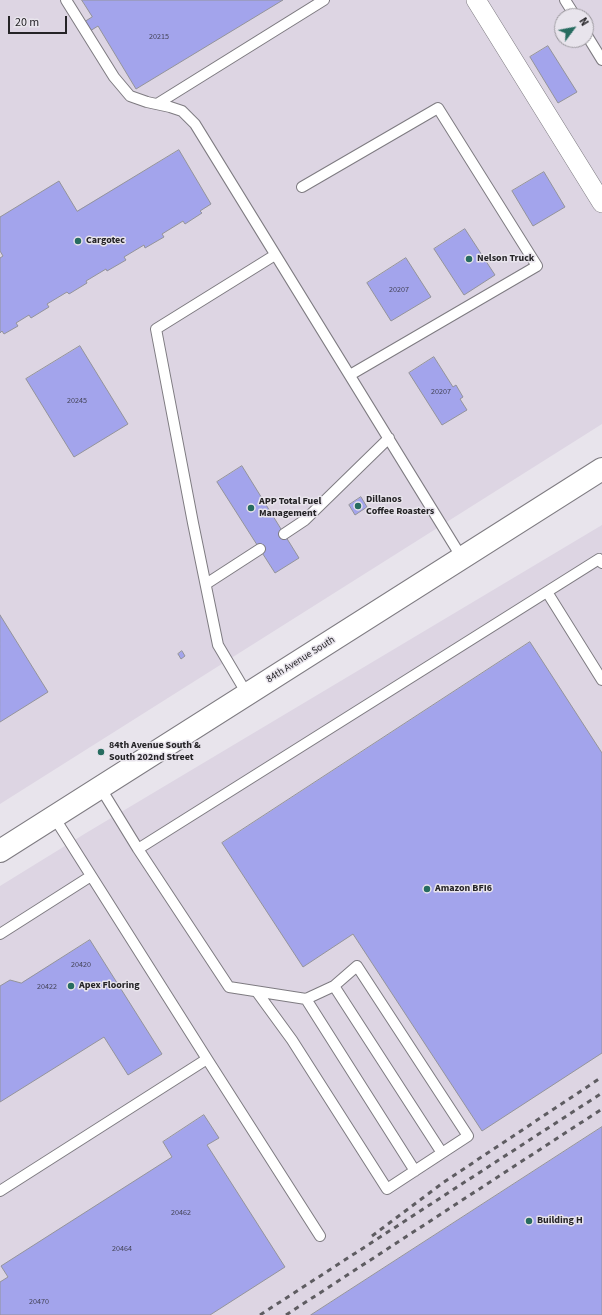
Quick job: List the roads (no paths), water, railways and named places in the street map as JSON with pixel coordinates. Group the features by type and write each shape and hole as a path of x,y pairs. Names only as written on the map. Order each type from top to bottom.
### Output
{"main road":[{"name":"84th Avenue South","path":"0,851 602,469"}],"street":[{"path":"476,0 602,203"}],"lane":[{"path":"66,0 114,77 130,96 182,111 195,124 462,558"},
{"path":"157,104 324,0"},
{"path":"594,47 602,60"},
{"path":"302,186 438,108 537,266 350,375"},
{"path":"247,694 218,645 156,329 275,255"},
{"path":"284,534 305,520 389,438"},
{"path":"206,584 260,549"},
{"path":"138,849 599,559 602,563"},
{"path":"546,592 602,680"},
{"path":"100,787 138,849 229,987 306,999 334,986 357,966 468,1136 387,1189 292,1040 257,992"},
{"path":"54,817 320,1236"},
{"path":"0,934 91,876"},
{"path":"334,986 442,1153"},
{"path":"306,999 415,1171"},
{"path":"0,1191 208,1059"}],"railway":[{"path":"372,1236 444,1182 602,1077"},
{"path":"260,1315 602,1093"},
{"path":"286,1315 602,1109"}],"place":[{"name":"Cargotec","path":"78,241"},
{"name":"Nelson Truck","path":"469,259"},
{"name":"Dillanos Coffee Roasters","path":"358,506"},
{"name":"APP Total Fuel Management","path":"251,508"},
{"name":"84th Avenue South & South 202nd Street","path":"101,752"},
{"name":"Amazon BFI6","path":"427,889"},
{"name":"Apex Flooring","path":"71,986"},
{"name":"Building H","path":"529,1221"}]}
